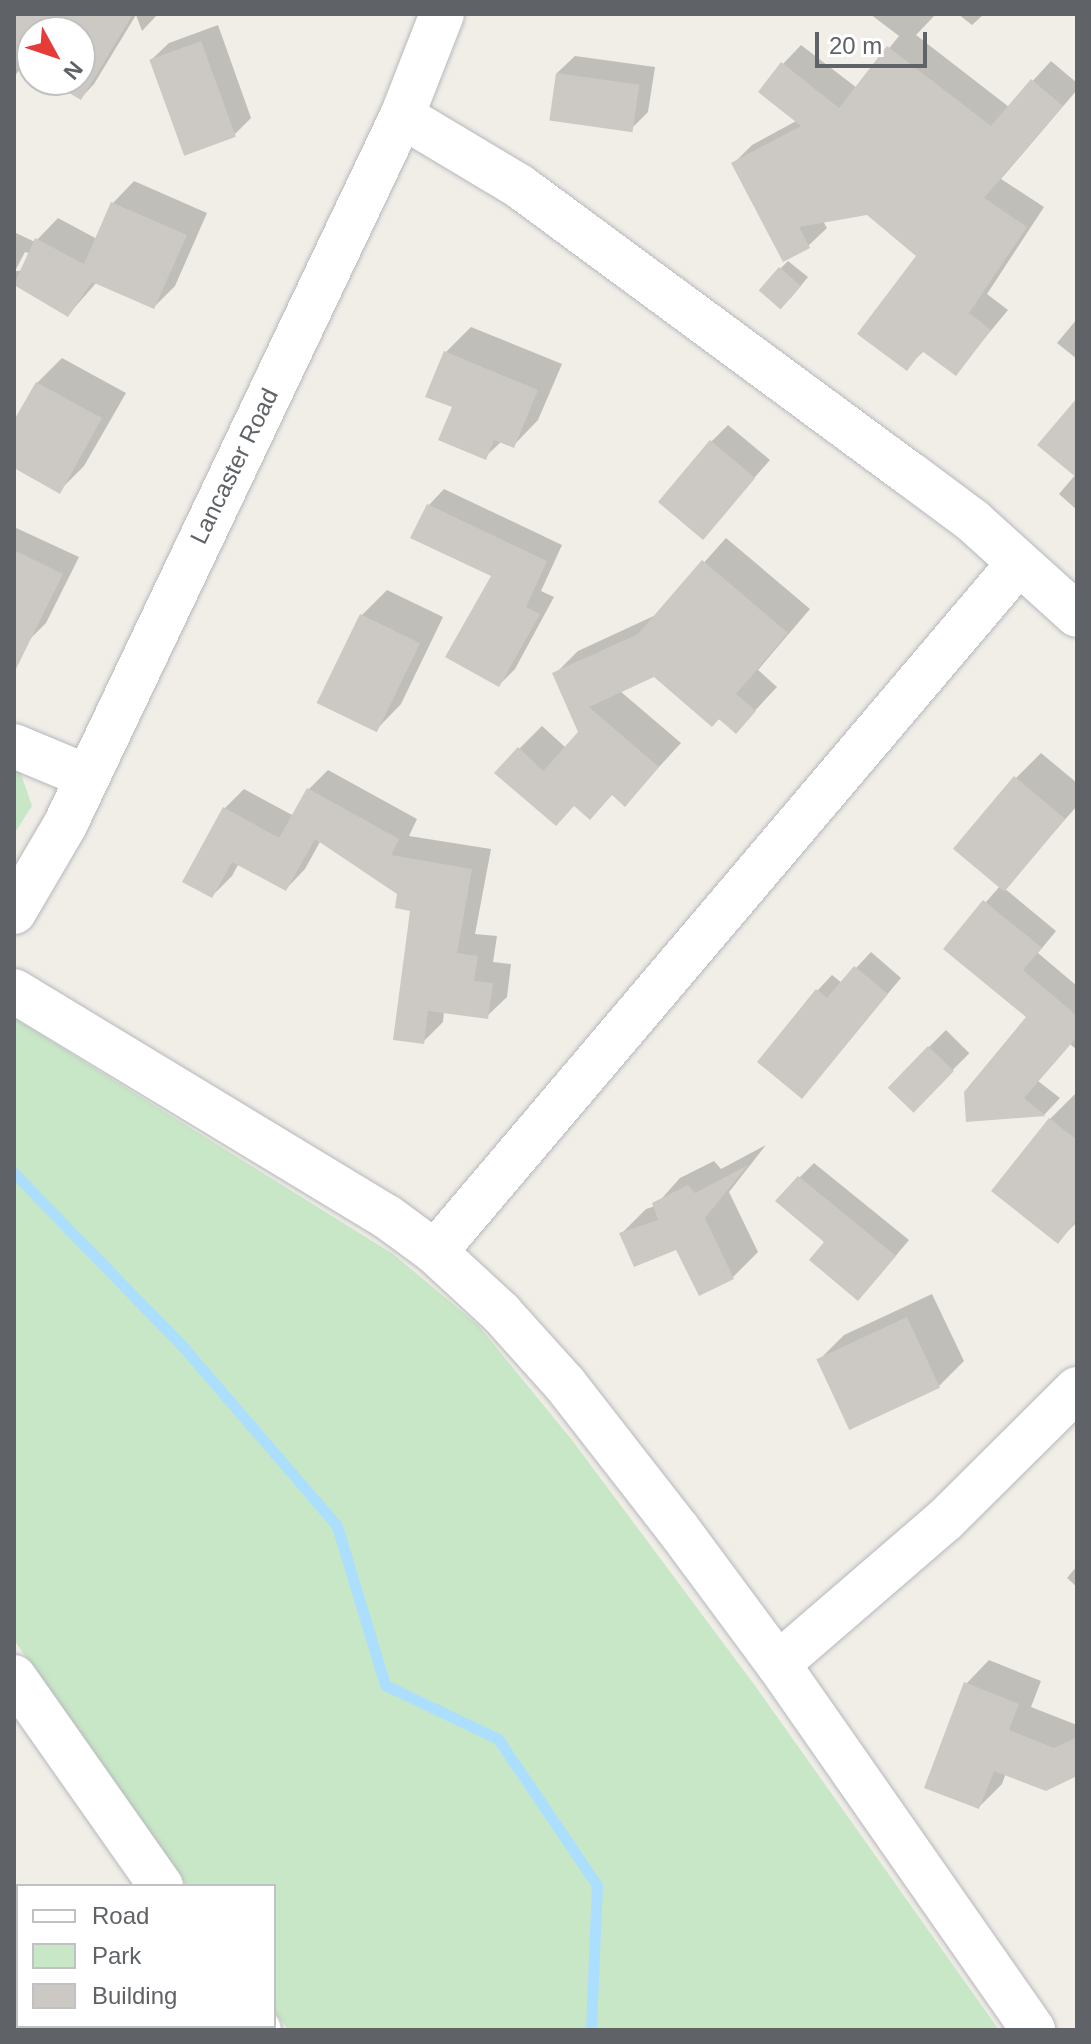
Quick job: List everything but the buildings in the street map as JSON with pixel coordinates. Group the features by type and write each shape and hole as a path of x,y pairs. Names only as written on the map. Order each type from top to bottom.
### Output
{"street":[{"name":"Lancaster Road","path":"14,912 65,825 402,116 442,14"},
{"path":"402,116 519,186 973,521 1077,615"},
{"path":"435,1252 1019,563"},
{"path":"14,746 86,776"},
{"path":"14,991 386,1216 435,1252 501,1313 565,1384 778,1664 1033,2030"},
{"path":"778,1664 945,1520 1077,1389"},
{"path":"14,1677 160,1884"}],"green space":[{"path":"14,768 20,771 32,806 14,834"},
{"path":"14,1018 393,1254 478,1325 572,1440 756,1687 999,2030 288,2030 276,2013 276,1884 186,1884 14,1640"}],"waterway":[{"path":"14,1173 185,1349 337,1526 385,1685 498,1739 597,1885 591,2030"}]}
